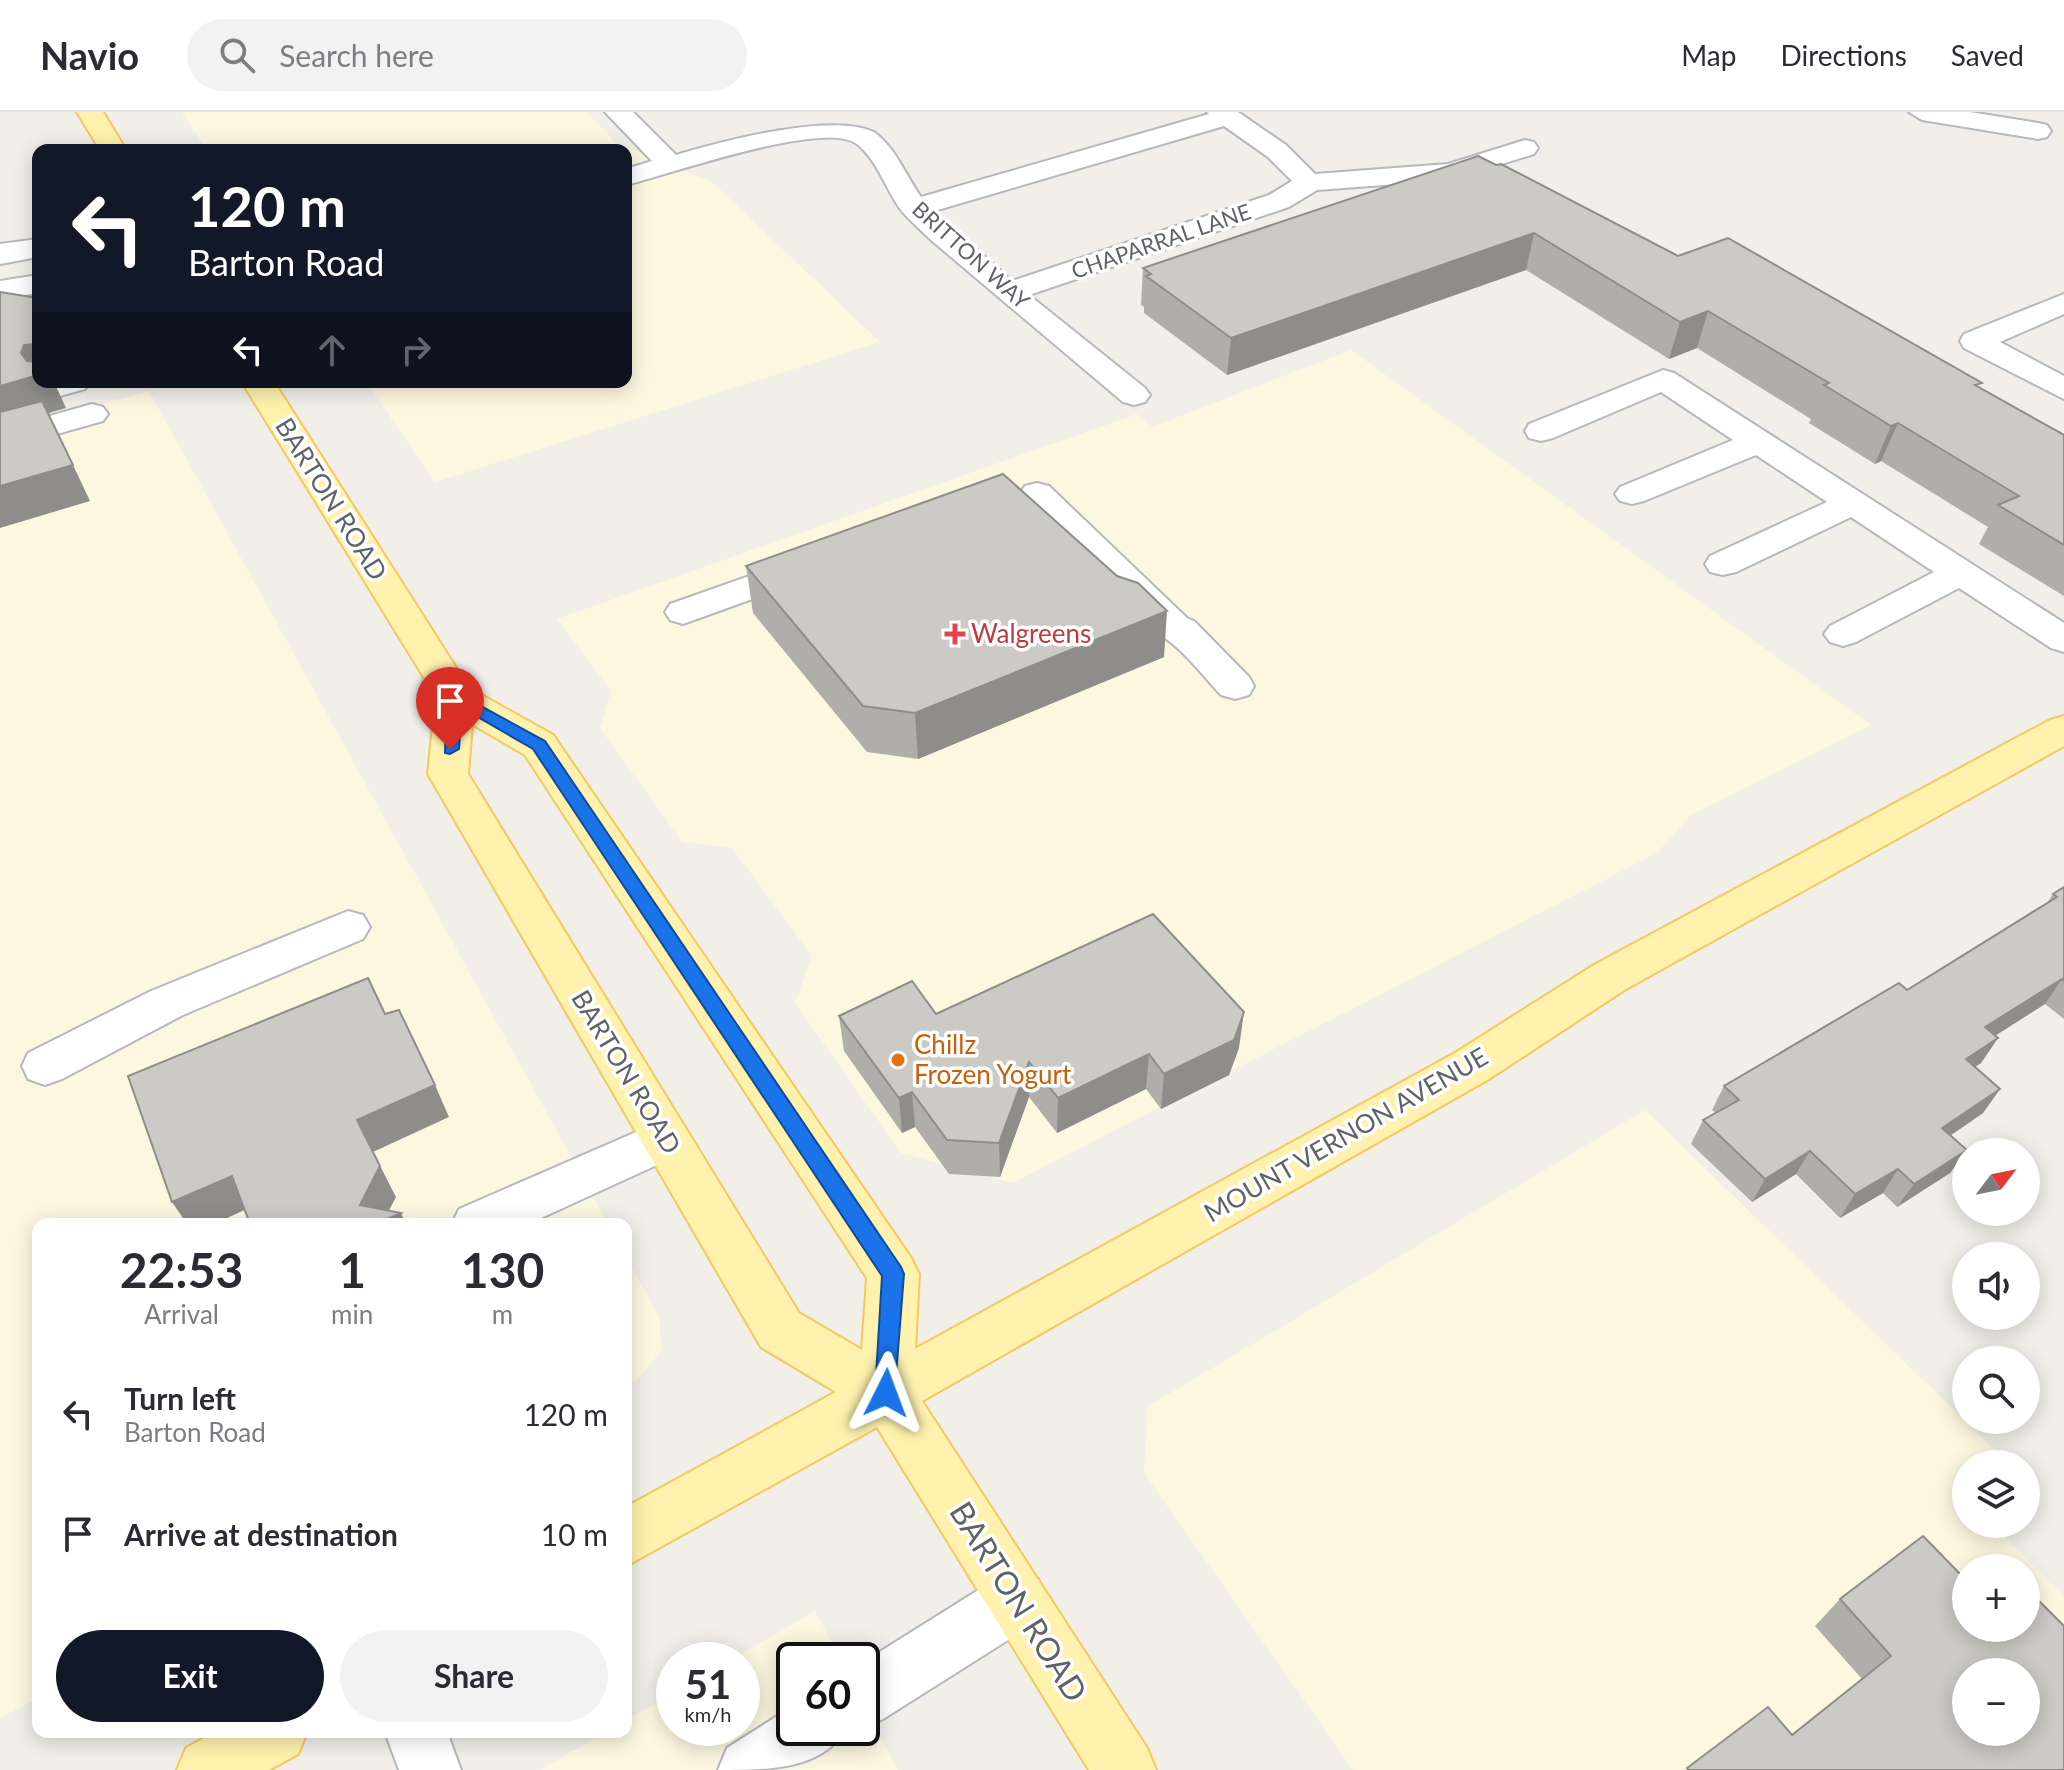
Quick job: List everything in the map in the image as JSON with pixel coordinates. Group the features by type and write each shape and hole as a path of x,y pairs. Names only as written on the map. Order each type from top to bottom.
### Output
{"main road":[{"path":"90,112 109,144"},
{"name":"BARTON ROAD","path":"262,388 455,697 539,745 893,1274 886,1393"},
{"name":"BARTON ROAD","path":"455,697 448,774 780,1330 886,1393 1125,1770"},
{"name":"MOUNT VERNON AVENUE","path":"632,1535 1472,1066 1610,977 2064,729"}],"street":[{"path":"618,112 671,165"},
{"path":"1922,112 2038,131"},
{"path":"1995,112 2064,142"},
{"path":"914,208 1224,115 1277,151 1309,183 1350,177 1451,172 1525,148"},
{"name":"BRITTON WAY","path":"632,175 812,130 828,127 856,132 875,149 914,208 1134,395"},
{"name":"CHAPARRAL LANE","path":"1010,292 1279,201 1309,183"},
{"path":"0,253 1,256 32,249"},
{"path":"0,290 32,285"},
{"path":"2064,303 1975,341 2064,389"},
{"path":"1541,431 1663,380 2064,640"},
{"path":"0,440 92,414"},
{"path":"1632,494 1758,442"},
{"path":"1020,495 1130,612 1181,629 1235,686"},
{"path":"1723,564 1853,503"},
{"path":"683,612 843,554"},
{"path":"1843,634 1960,573"},
{"path":"45,1066 167,1003 348,927"},
{"path":"490,1218 666,1139"},
{"path":"880,1687 1017,1600"},
{"path":"418,1738 430,1770"},
{"path":"749,1770 787,1746"}],"shaded area":[{"path":"587,112 618,144 203,144 182,113"},
{"path":"632,150 712,182 880,342 435,482 370,388 632,388"},
{"path":"1351,350 1871,725 1691,815 1657,853 1012,1183 901,1153 795,1003 812,956 732,848 682,842 600,728 611,691 557,619 1137,414 1152,427"},
{"path":"149,391 605,1218 32,1218 32,1701 0,1718 0,432"},
{"path":"1645,1110 1952,1408 1952,1434 1978,1434 1995,1450 1952,1450 1952,1538 2006,1538 2022,1554 1952,1554 1952,1642 2040,1642 2040,1572 2064,1596 2064,1770 1353,1770 1144,1473 1147,1407"},
{"path":"632,1268 659,1317 662,1350 632,1383"},
{"path":"815,1611 831,1642 776,1642 776,1746 880,1746 880,1736 898,1770 540,1770 596,1738 632,1738 632,1717 656,1703 656,1746 760,1746 760,1643"}],"building":[{"path":"1478,156 1496,165 1501,164 1678,256 1728,238 1982,383 1975,385 2064,435 2064,545 1998,505 2019,496 1898,423 1891,426 1824,385 1829,383 1708,311 1680,322 1534,233 1231,338 1146,276 1151,274 1143,268"},
{"path":"0,292 32,297 32,344 24,345 21,353 27,361 32,361 32,377 0,386"},
{"path":"42,401 73,465 0,486 0,412"},
{"name":"Walgreens","path":"1003,474 1117,576 1138,583 1167,611 915,713 863,706 746,566"},
{"path":"2064,887 2064,981 2062,979 1985,1027 1998,1038 1966,1059 2000,1089 1942,1128 1953,1138 1952,1160 1914,1184 1898,1169 1855,1194 1810,1151 1765,1179 1703,1120 1739,1100 1724,1086 1899,983 1907,990 2057,897 2053,894"},
{"path":"1153,914 1244,1012 1234,1040 1164,1074 1149,1054 1058,1098 1029,1062 999,1143 947,1140 912,1092 899,1098 839,1016 912,981 936,1014"},
{"path":"368,978 385,1014 399,1010 435,1085 357,1120 380,1166 360,1205 401,1213 390,1218 248,1218 232,1176 172,1202 128,1076"},
{"path":"1923,1536 1952,1566 1952,1642 2040,1642 2040,1602 2064,1626 2064,1770 1687,1768 1768,1707 1792,1735 1891,1656 1840,1599"}],"place":[{"name":"Walgreens","path":"955,634"},
{"name":"Chillz Frozen Yogurt","path":"898,1060"}],"route":[{"path":"450,749 455,697 539,745 893,1274 886,1393"}]}
